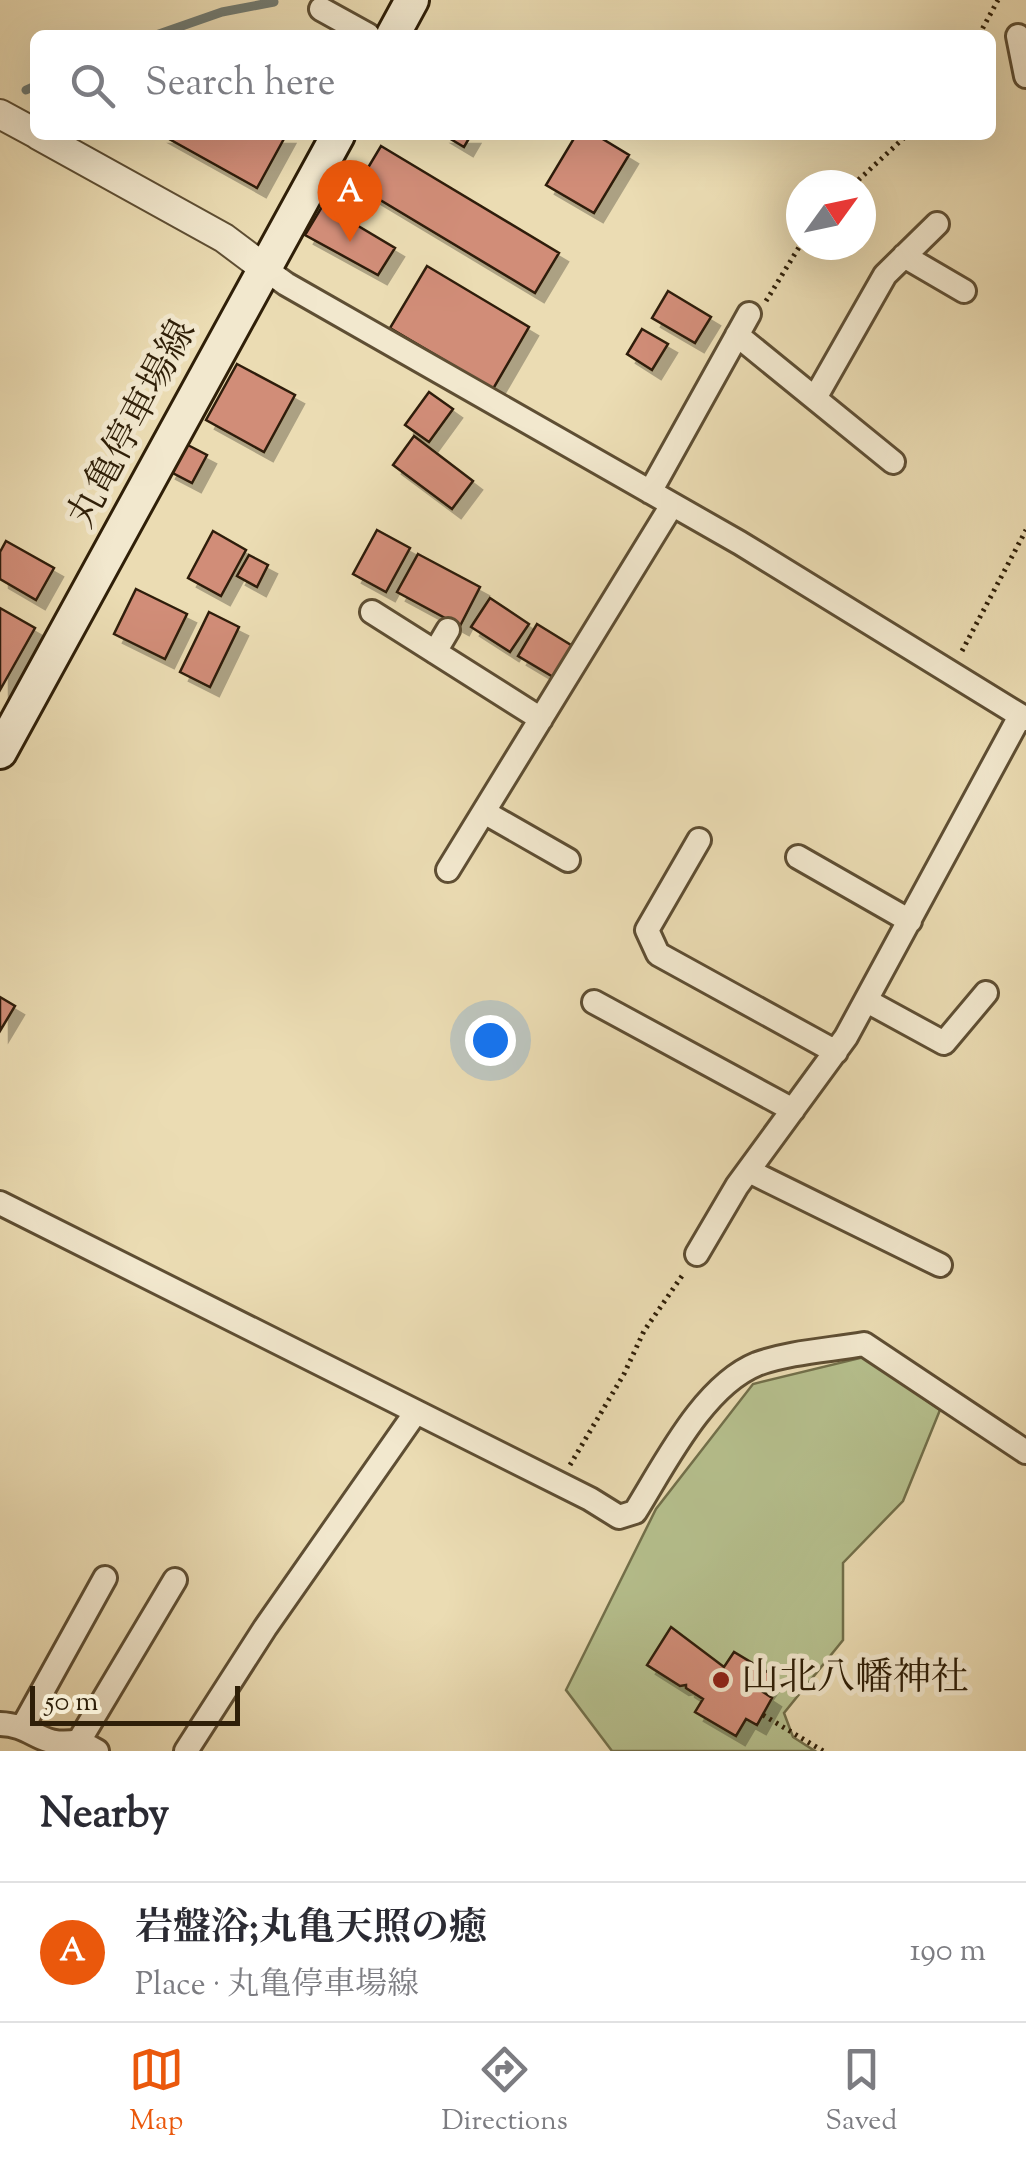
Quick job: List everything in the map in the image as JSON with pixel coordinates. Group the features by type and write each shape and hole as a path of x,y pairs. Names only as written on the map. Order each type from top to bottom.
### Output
{"main road":[{"path":"396,30 412,0"},
{"name":"丸亀停車場線","path":"0,752 335,140"}],"street":[{"path":"321,10 359,30"},
{"path":"1018,36 1026,76"},
{"path":"0,114 30,130"},
{"path":"48,140 224,238 286,284 672,504 1023,718 836,1052 749,1171 698,1254"},
{"path":"815,398 885,275 937,224"},
{"path":"904,256 964,291"},
{"path":"650,492 749,314"},
{"path":"737,335 894,462"},
{"path":"448,870 540,719 592,656 672,504"},
{"path":"372,612 540,719"},
{"path":"436,652 448,630"},
{"path":"484,812 568,860"},
{"path":"699,840 647,930 658,954 836,1052"},
{"path":"798,857 910,921"},
{"path":"867,1000 944,1043 986,994"},
{"path":"594,1002 793,1110"},
{"path":"749,1171 940,1265"},
{"path":"0,1203 619,1517 636,1512 675,1447 723,1384 757,1364 864,1344 1026,1452"},
{"path":"186,1751 416,1412"},
{"path":"105,1578 11,1726 57,1746 88,1746 175,1580"}],"path":[{"path":"982,30 998,0"},
{"path":"869,170 902,140"},
{"path":"749,314 758,315 791,260"},
{"path":"943,668 950,657 956,660 1026,530"},
{"path":"559,1484 624,1374 644,1331 698,1254"},
{"path":"762,1715 823,1751"}],"green space":[{"path":"864,1357 940,1410 903,1501 843,1563 843,1640 784,1713 793,1737 815,1751 612,1751 566,1690 656,1509 753,1384"}],"building":[{"path":"171,140 283,140 257,188"},
{"path":"573,140 604,140 629,155 594,213 546,185"},
{"path":"381,146 559,253 535,293 357,186"},
{"path":"323,205 395,248 378,275 305,235"},
{"path":"427,266 529,327 493,389 390,328"},
{"path":"668,291 711,317 695,343 652,318"},
{"path":"642,329 668,344 652,370 627,354"},
{"path":"237,364 295,395 264,452 206,420"},
{"path":"429,392 453,409 429,442 405,425"},
{"path":"414,436 473,481 452,509 393,465"},
{"path":"182,442 207,455 192,483 167,470"},
{"path":"377,530 410,548 386,592 353,574"},
{"path":"213,531 246,550 221,596 188,578"},
{"path":"6,541 54,568 36,600 0,579 0,552"},
{"path":"418,554 480,587 460,626 397,592"},
{"path":"249,555 268,565 257,587 237,576"},
{"path":"136,589 187,614 165,659 114,634"},
{"path":"490,598 529,624 510,652 471,627"},
{"path":"0,608 35,628 0,690"},
{"path":"209,612 239,627 210,687 180,672"},
{"path":"537,624 579,650 560,681 518,656"},
{"path":"0,997 15,1006 0,1031"},
{"name":"山北八幡神社","path":"671,1627 724,1667 734,1652 774,1676 763,1692 772,1698 757,1725 746,1719 736,1736 695,1712 703,1699 686,1685 680,1686 647,1665"}],"waterway":[{"path":"170,30 222,12 274,2"},
{"path":"26,90 30,88"}],"place":[{"name":"岩盤浴;丸亀天照の癒","path":"350,242"},
{"name":"山北八幡神社","path":"721,1680"}]}
